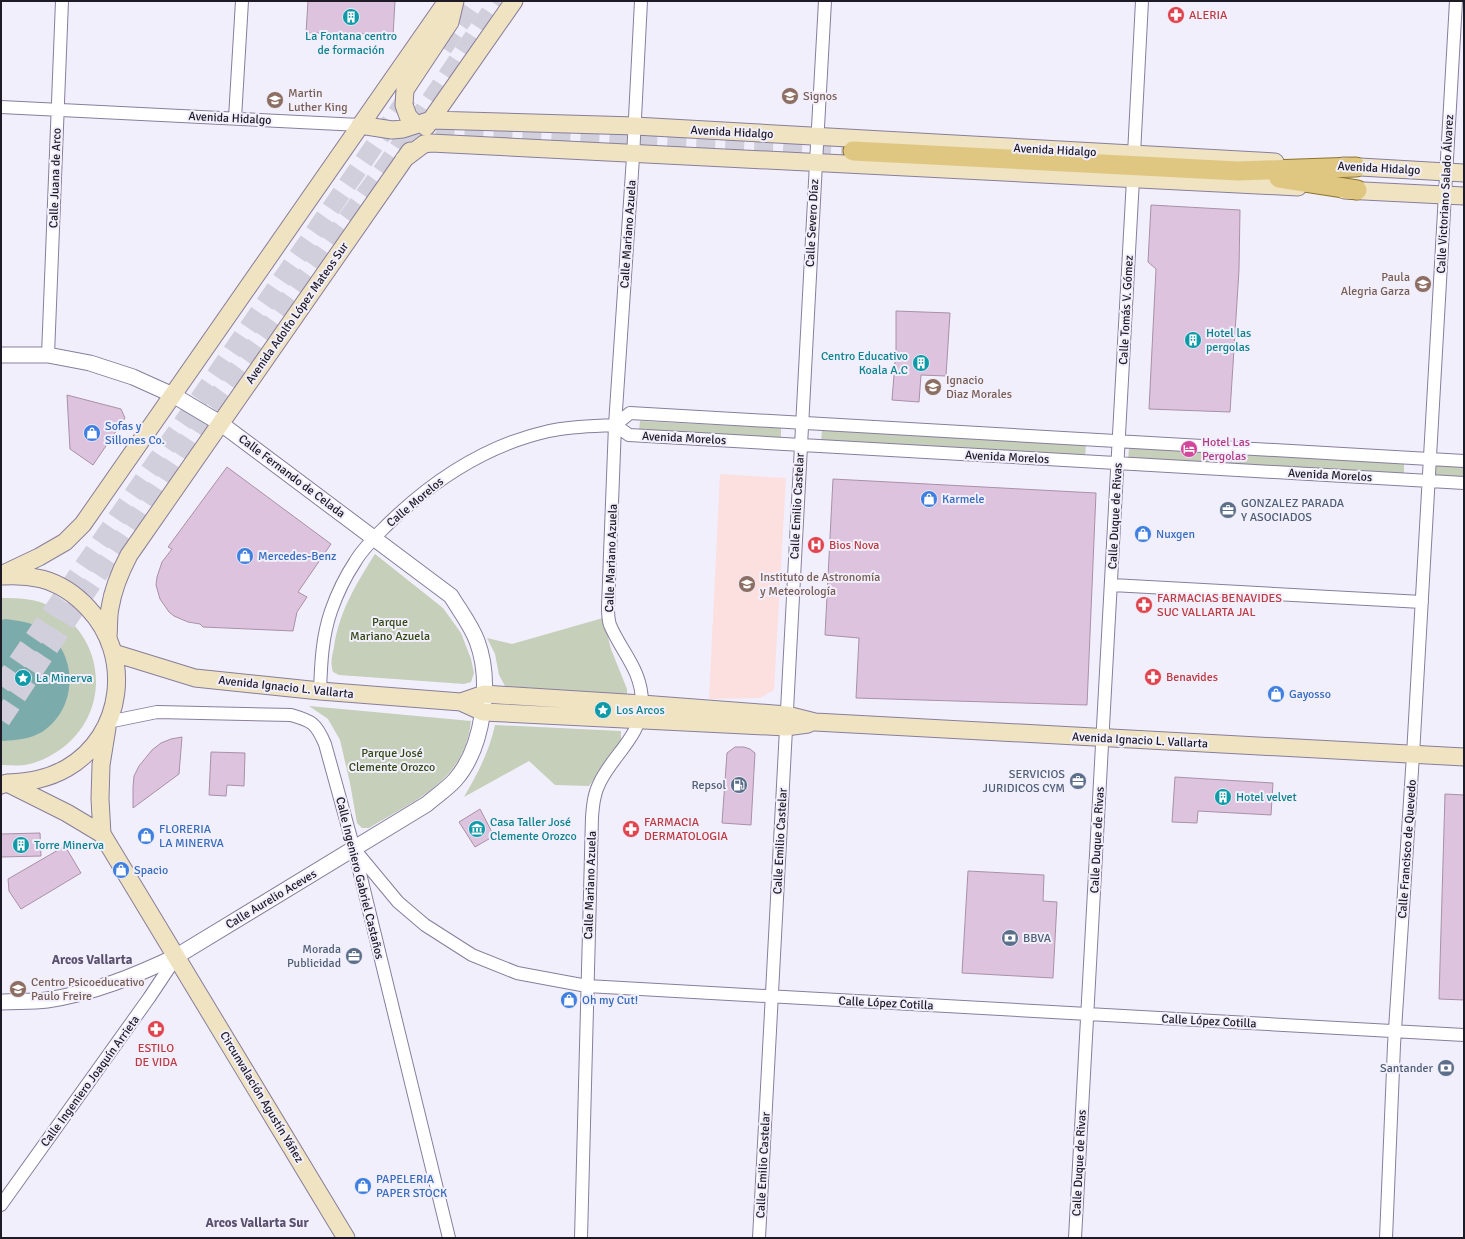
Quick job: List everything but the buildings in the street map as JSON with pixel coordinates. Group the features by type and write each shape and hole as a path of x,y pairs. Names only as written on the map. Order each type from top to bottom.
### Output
{"main road":[{"path":"1,575 39,557 65,542 82,524 446,1"},
{"path":"424,123 408,116 404,105 405,90 450,22 455,1"},
{"name":"Avenida Adolfo López Mateos Sur","path":"108,636 110,609 114,591 128,555 404,159 424,123 514,1"},
{"name":"Avenida Hidalgo","path":"360,125 392,130 424,123 635,126 1464,173"},
{"name":"Avenida Hidalgo","path":"404,159 424,144 431,143 816,164 1464,196"},
{"path":"853,151 1238,171 1356,167"},
{"path":"1238,171 1357,190"},
{"path":"1,575 22,575 44,580 64,588 82,601 97,617 108,636 114,653 118,676 115,700 108,722 101,765 100,799 102,834"},
{"name":"Avenida Ignacio L. Vallarta","path":"114,653 195,678 320,691 460,702 483,712 641,712"},
{"name":"Avenida Ignacio L. Vallarta","path":"460,702 484,694 641,712 1464,757"},
{"path":"3,784 28,782 48,777 67,768 84,756 98,740 108,722"},
{"path":"3,784 67,812 102,834"},
{"name":"Circunvalación Agustín Yáñez","path":"102,834 346,1238"}],"street":[{"name":"Calle Juana de Arco","path":"48,355 62,1"},
{"path":"235,118 242,1"},
{"name":"Calle Mariano Azuela","path":"581,1238 587,986 592,817 594,798 599,783 611,764 624,748 641,712 641,689 637,674 610,623 608,607 615,426 634,154 641,1"},
{"name":"Calle Severo Díaz","path":"800,445 825,1"},
{"path":"1134,154 1142,1"},
{"name":"Calle Victoriano Salado Álvarez","path":"1430,459 1456,1"},
{"name":"Avenida Hidalgo","path":"1,107 360,125"},
{"name":"Calle Tomás V. Gómez","path":"1120,441 1133,179"},
{"name":"Calle Fernando de Celada","path":"1,355 48,355 90,363 133,376 173,395 220,423 451,596 469,623 477,641 482,660 484,694 483,712"},
{"name":"Avenida Morelos","path":"1464,461 630,413 615,426 629,435 1464,483"},
{"name":"Calle Morelos","path":"320,691 324,644 331,611 343,584 355,561 374,538 403,509 456,469 486,453 515,441 549,431 584,426 615,426"},
{"name":"Calle Duque de Rivas","path":"1075,1238 1120,441"},
{"name":"Calle Emilio Castelar","path":"759,1238 800,445"},
{"name":"Calle Francisco de Quevedo","path":"1386,1238 1394,1031 1413,755 1430,459"},
{"path":"1112,585 1422,602"},
{"name":"Calle Ingeniero Gabriel Castaños","path":"108,722 157,712 291,715 308,720 318,729 325,744 354,850 449,1238"},
{"name":"Calle Aurelio Aceves","path":"1,1002 46,1000 92,991 136,975 177,956 354,850 427,804 455,779 473,751 483,712"},
{"name":"Calle López Cotilla","path":"354,850 398,902 425,925 472,955 517,973 587,986 1464,1035"},
{"name":"Calle Ingeniero Joaquín Arrieta","path":"1,1205 149,998 177,956"}],"shaded area":[{"name":"Instituto de Astronomía y Meteorología","path":"720,474 786,478 774,690 760,698 709,699"},
{"path":"6,619 35,625 44,630 55,640 64,653 70,681 68,696 62,710 54,722 42,732 28,738 3,741 1,740 1,620"}],"green space":[{"path":"640,421 781,428 781,438 639,431"},
{"path":"822,430 1086,445 1085,457 821,442"},
{"path":"1129,448 1404,462 1404,475 1128,461"},
{"path":"1436,464 1464,465 1464,478 1435,476"},
{"name":"Parque Mariano Azuela","path":"375,554 443,608 461,633 471,659 474,673 471,682 464,684 339,675 333,672 332,656 336,634 344,610 361,576"},
{"path":"1,598 33,600 51,607 69,620 83,637 92,655 96,675 95,696 89,715 77,734 61,749 53,754 39,761 25,765 1,765"},
{"path":"603,618 611,649 627,689 627,694 505,686 499,675 495,654 487,638 512,644"},
{"name":"Parque José Clemente Orozco","path":"309,706 471,721 467,742 459,759 448,774 420,798 369,828 362,828 357,823 340,740 328,719"},
{"path":"495,725 621,731 621,741 589,786 555,785 529,761 464,797 490,744"}],"tunnel":[{"path":"443,48 475,1"},
{"path":"1,720 207,411 388,163 498,1"},
{"path":"1,686 412,91"},
{"path":"409,142 413,138 434,132 853,151"}],"place":[{"name":"ALERIA","path":"1176,15"},
{"name":"La Fontana centro de formación","path":"351,17"},
{"name":"Signos","path":"790,96"},
{"name":"Martin Luther King","path":"275,100"},
{"name":"Paula Alegria Garza","path":"1423,284"},
{"name":"Hotel las pergolas","path":"1193,340"},
{"name":"Centro Educativo Koala A.C","path":"921,363"},
{"name":"Ignacio Diaz Morales","path":"933,387"},
{"name":"Sofas y Sillones Co.","path":"92,433"},
{"name":"Hotel Las Pergolas","path":"1189,449"},
{"name":"Karmele","path":"929,499"},
{"name":"GONZALEZ PARADA Y ASOCIADOS","path":"1228,510"},
{"name":"Nuxgen","path":"1143,534"},
{"name":"Bios Nova","path":"816,545"},
{"name":"Mercedes-Benz","path":"245,556"},
{"name":"Instituto de Astronomía y Meteorología","path":"747,584"},
{"name":"FARMACIAS BENAVIDES SUC VALLARTA JAL","path":"1144,605"},
{"name":"Benavides","path":"1153,677"},
{"name":"La Minerva","path":"23,678"},
{"name":"Gayosso","path":"1276,694"},
{"name":"Los Arcos","path":"603,710"},
{"name":"SERVICIOS JURIDICOS CYM","path":"1078,781"},
{"name":"Repsol","path":"739,785"},
{"name":"Hotel velvet","path":"1223,797"},
{"name":"Casa Taller José Clemente Orozco","path":"477,829"},
{"name":"FARMACIA DERMATOLOGIA","path":"631,829"},
{"name":"FLORERIA LA MINERVA","path":"146,836"},
{"name":"Torre Minerva","path":"21,845"},
{"name":"Spacio","path":"121,870"},
{"name":"BBVA","path":"1010,938"},
{"name":"Morada Publicidad","path":"354,956"},
{"name":"Centro Psicoeducativo Paulo Freire","path":"18,989"},
{"name":"Oh my Cut!","path":"569,1000"},
{"name":"ESTILO DE VIDA","path":"156,1029"},
{"name":"Santander","path":"1446,1068"},
{"name":"PAPELERIA PAPER STOCK","path":"363,1186"}],"district":[{"name":"Arcos Vallarta","path":"92,959"},
{"name":"Arcos Vallarta Sur","path":"257,1222"}]}
